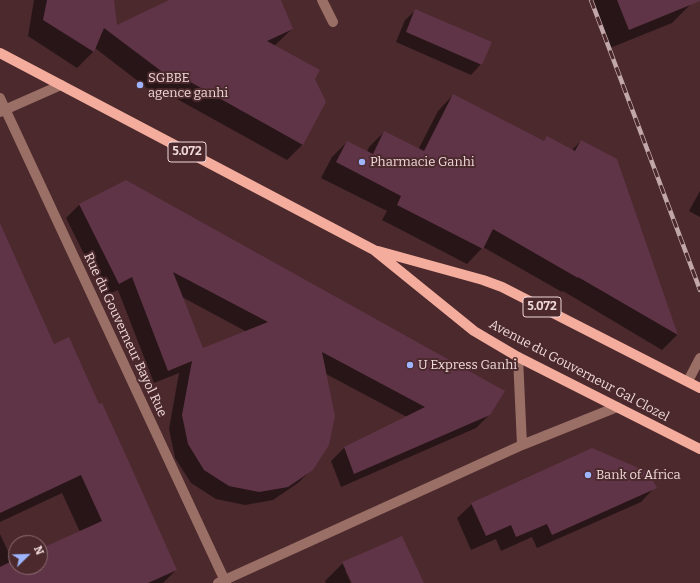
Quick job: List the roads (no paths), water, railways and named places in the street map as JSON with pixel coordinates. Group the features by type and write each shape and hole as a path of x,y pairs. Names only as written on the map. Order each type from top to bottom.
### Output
{"main road":[{"name":"Avenue du Gouverneur Gal Clozel","path":"0,53 374,250 474,331 518,357 700,449"},
{"name":"Avenue du Gouverneur Gal Clozel","path":"374,250 483,280 502,287 700,388"}],"street":[{"path":"322,0 333,22"},
{"path":"3,110 61,85"},
{"name":"Rue du Gouverneur Bayol Rue","path":"0,98 3,110 223,582"},
{"path":"518,357 522,445"},
{"path":"688,381 700,358"},
{"path":"223,582 522,445 617,407"}],"railway":[{"path":"591,0 700,290"}],"place":[{"name":"SGBBE agence ganhi","path":"140,85"},
{"name":"Pharmacie Ganhi","path":"362,162"},
{"name":"U Express Ganhi","path":"410,365"},
{"name":"Bank of Africa","path":"588,475"}]}
